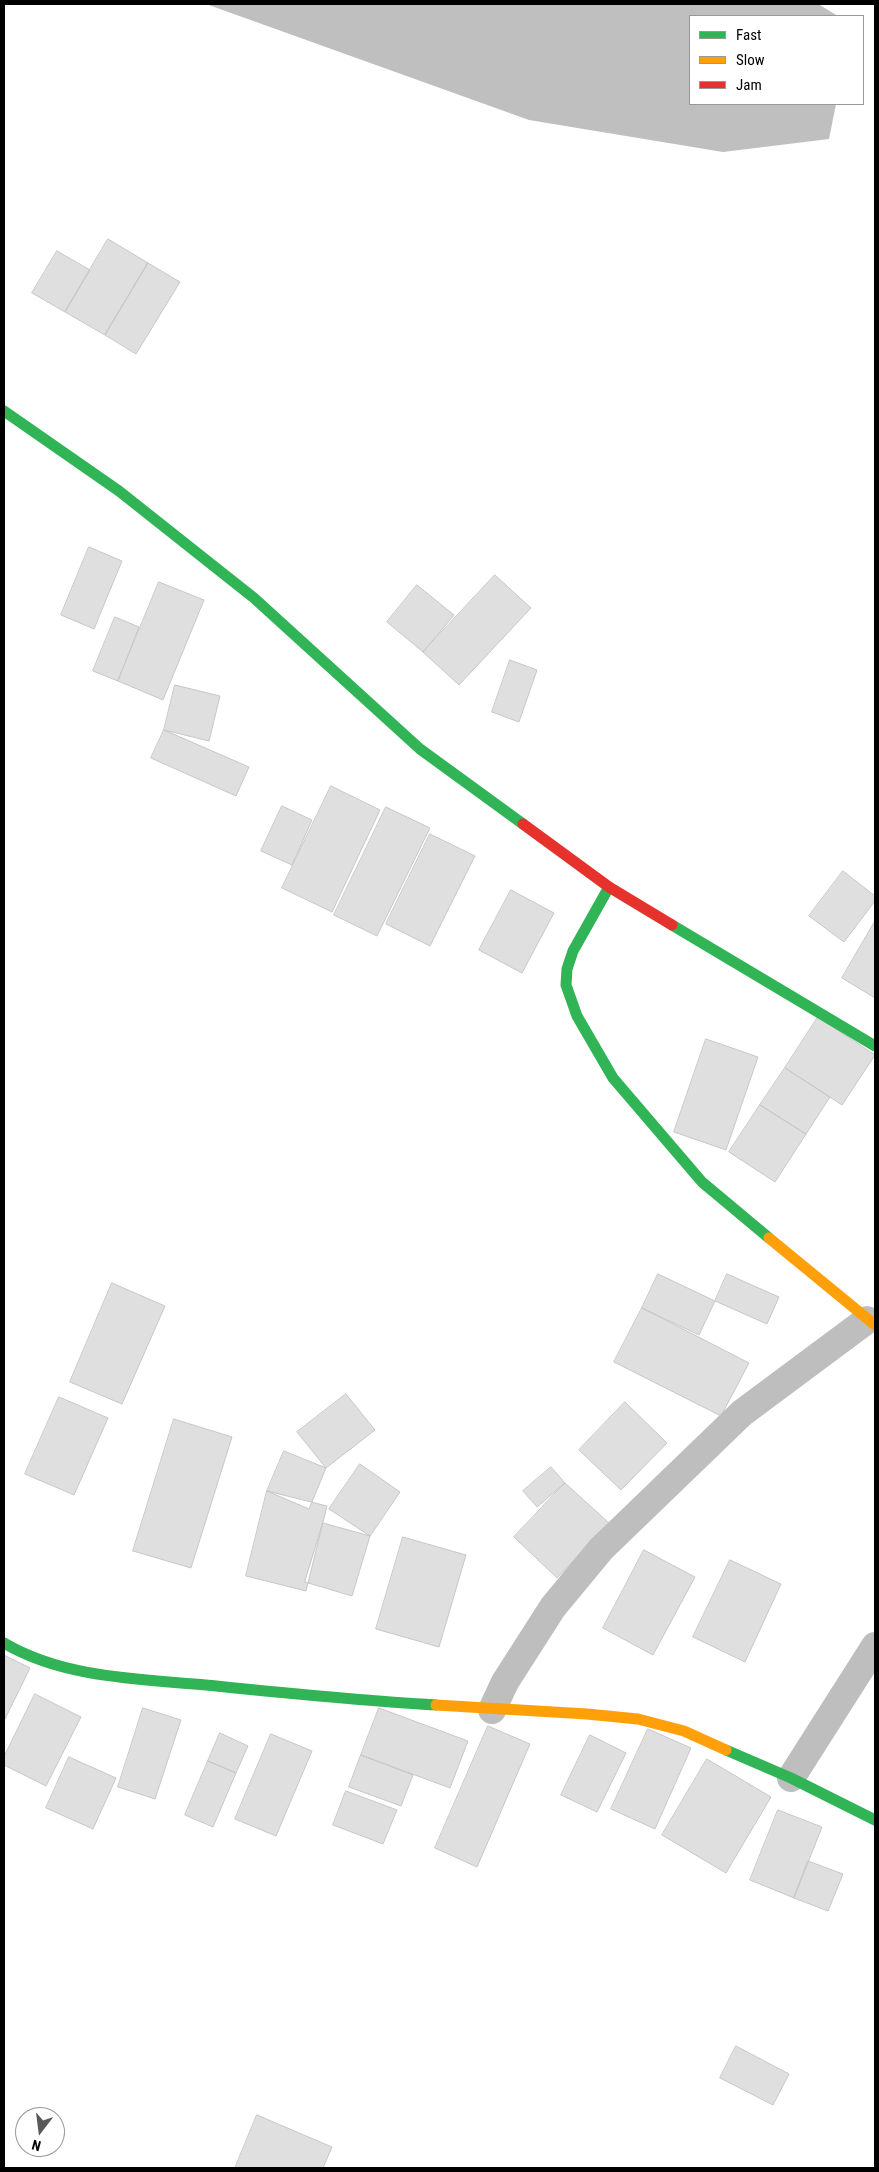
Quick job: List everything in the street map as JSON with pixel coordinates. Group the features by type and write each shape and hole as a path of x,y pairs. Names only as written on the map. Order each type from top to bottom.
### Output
{"street":[{"path":"4,411 118,491 254,598 420,749 609,887 875,1046"},
{"path":"492,1710 505,1682 553,1607 601,1548 742,1414 871,1323 702,1182 613,1078 577,1016 566,985 567,970 573,951 609,887"},
{"path":"4,1643 19,1652 56,1666 124,1677 357,1701 587,1714 638,1720 684,1731 791,1778 875,1820"},
{"path":"791,1778 875,1646"}],"shaded area":[{"path":"206,4 818,4 836,15 689,15 689,105 836,105 829,139 723,152 529,120"}],"building":[{"path":"108,239 148,263 105,335 65,312"},
{"path":"57,251 90,270 65,312 32,293"},
{"path":"148,263 180,282 136,354 105,335"},
{"path":"89,547 122,561 94,629 61,615"},
{"path":"495,575 531,608 459,685 423,652"},
{"path":"159,582 204,600 163,700 118,681"},
{"path":"417,585 454,615 423,652 387,622"},
{"path":"115,617 139,627 118,681 93,671"},
{"path":"510,660 537,670 519,722 492,712"},
{"path":"175,685 220,696 209,741 164,730"},
{"path":"164,730 249,767 236,796 151,758"},
{"path":"331,786 380,810 332,912 282,888"},
{"path":"282,806 312,820 292,865 261,851"},
{"path":"386,807 430,828 377,936 334,915"},
{"path":"430,834 475,856 430,946 386,924"},
{"path":"843,871 875,896 875,901 844,942 809,916"},
{"path":"511,890 554,913 522,973 479,950"},
{"path":"875,921 875,998 842,978"},
{"path":"818,1017 875,1055 842,1105 785,1068"},
{"path":"706,1039 758,1057 726,1150 674,1132"},
{"path":"785,1068 830,1097 806,1134 760,1105"},
{"path":"760,1105 806,1134 775,1182 729,1152"},
{"path":"658,1274 715,1301 699,1335 642,1308"},
{"path":"727,1274 779,1297 767,1324 715,1301"},
{"path":"112,1283 165,1306 122,1404 70,1382"},
{"path":"642,1308 749,1363 721,1416 614,1362"},
{"path":"346,1394 375,1430 326,1468 297,1432"},
{"path":"59,1397 108,1418 74,1495 25,1474"},
{"path":"625,1402 667,1443 621,1490 579,1450"},
{"path":"174,1419 232,1437 191,1568 133,1551"},
{"path":"284,1451 326,1468 309,1509 267,1491"},
{"path":"360,1464 400,1492 370,1536 329,1509"},
{"path":"551,1467 565,1483 537,1507 523,1491"},
{"path":"565,1483 609,1523 557,1578 514,1537"},
{"path":"267,1491 327,1506 306,1591 246,1576"},
{"path":"323,1523 370,1536 352,1596 305,1582"},
{"path":"403,1537 466,1555 439,1647 376,1629"},
{"path":"644,1550 695,1577 653,1655 603,1628"},
{"path":"730,1560 781,1584 745,1662 693,1637"},
{"path":"4,1655 30,1668 4,1721"},
{"path":"35,1694 81,1717 46,1786 4,1765 4,1757"},
{"path":"143,1708 181,1720 155,1799 118,1787"},
{"path":"379,1708 468,1741 450,1788 361,1755"},
{"path":"488,1726 530,1744 477,1867 435,1848"},
{"path":"648,1729 691,1748 655,1829 611,1809"},
{"path":"220,1733 248,1746 236,1773 208,1761"},
{"path":"271,1734 312,1751 276,1836 235,1819"},
{"path":"590,1735 626,1753 597,1812 561,1795"},
{"path":"361,1755 413,1775 401,1806 349,1787"},
{"path":"69,1757 116,1778 93,1829 46,1808"},
{"path":"707,1759 771,1797 726,1873 662,1835"},
{"path":"208,1761 236,1773 213,1827 185,1815"},
{"path":"346,1791 397,1810 383,1844 333,1825"},
{"path":"778,1810 822,1827 794,1898 750,1880"},
{"path":"808,1861 843,1874 828,1911 794,1898"},
{"path":"736,2046 789,2074 773,2105 720,2078"},
{"path":"257,2115 332,2147 323,2168 235,2168"}],"traffic: fast":[{"path":"4,411 119,491 254,598 420,749 523,824"},
{"path":"609,887 573,951 567,969 566,985 577,1016 613,1078 702,1182 769,1238"},
{"path":"672,925 875,1046"},
{"path":"4,1643 27,1655 51,1663 102,1675 436,1705"},
{"path":"726,1750 791,1778 875,1820"}],"traffic: slow":[{"path":"769,1238 875,1325"},
{"path":"436,1705 638,1719 684,1731 726,1750"}],"traffic: jam":[{"path":"523,824 609,887 672,925"}]}
